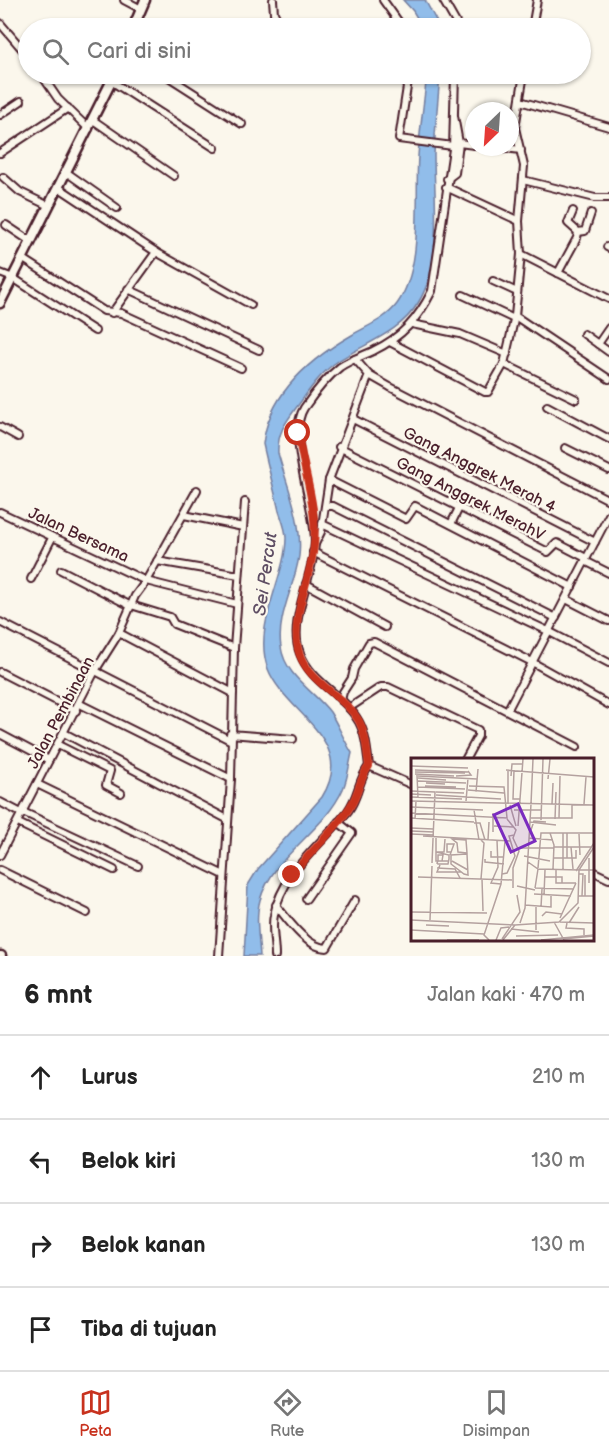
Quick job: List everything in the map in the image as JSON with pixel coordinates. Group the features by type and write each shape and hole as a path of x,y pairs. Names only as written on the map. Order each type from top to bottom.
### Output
{"main road":[{"path":"137,18 145,0"},
{"path":"0,303 110,84"}],"street":[{"path":"124,0 141,9"},
{"path":"273,0 277,18"},
{"path":"383,0 398,18"},
{"path":"443,0 453,18"},
{"path":"534,18 537,0"},
{"path":"0,23 18,45"},
{"path":"0,36 7,32"},
{"path":"49,84 89,129"},
{"path":"123,84 215,148"},
{"path":"180,84 242,124"},
{"path":"407,84 400,140 437,145 465,145"},
{"path":"314,548 312,511 297,425 304,408 322,383 355,358 390,342 412,324 432,291 442,234 446,183 456,145 452,112 453,84"},
{"path":"390,342 485,392 488,392 504,364 515,317 521,254 519,221 524,180 515,131 523,84"},
{"path":"0,115 21,101"},
{"path":"520,101 609,127"},
{"path":"0,153 68,108"},
{"path":"93,120 174,176"},
{"path":"66,172 117,208"},
{"path":"3,177 20,192 49,206"},
{"path":"524,180 597,198 609,198"},
{"path":"446,183 519,221"},
{"path":"58,187 156,252 251,305"},
{"path":"573,211 569,226 578,232 585,231 591,213"},
{"path":"6,225 30,241"},
{"path":"558,273 578,232"},
{"path":"111,313 156,252"},
{"path":"521,254 609,299"},
{"path":"22,258 104,311 121,313 241,369"},
{"path":"0,273 13,278 95,331"},
{"path":"493,281 518,292"},
{"path":"128,288 259,350"},
{"path":"463,295 515,317 609,379"},
{"path":"412,324 460,334 507,354"},
{"path":"598,344 609,328"},
{"path":"584,334 609,352"},
{"path":"355,358 369,375 609,500"},
{"path":"504,364 576,399"},
{"path":"275,956 273,917 276,905 300,864 353,802 360,779 369,766 362,731 349,708 313,676 298,651 297,639 306,584 326,506 329,480 339,447 353,419 369,375"},
{"path":"547,406 609,439"},
{"name":"Gang Anggrek Merah 4","path":"353,419 595,542"},
{"path":"0,427 18,437"},
{"name":"Gang Anggrek MerahV","path":"339,447 548,552 557,543 585,560"},
{"path":"565,448 609,470"},
{"path":"329,480 405,519 416,506 572,587"},
{"name":"Jalan Pembinaan","path":"0,855 80,704 95,671 119,633 131,605 197,490"},
{"path":"219,956 231,780 230,737 234,648 245,502"},
{"path":"326,506 333,506 556,618"},
{"path":"451,525 459,508"},
{"name":"Jalan Bersama","path":"0,512 52,538 104,559 146,581 237,604"},
{"path":"184,515 243,527"},
{"path":"508,709 608,520"},
{"path":"322,524 548,631 609,663"},
{"path":"31,579 52,538"},
{"path":"314,548 609,705"},
{"path":"585,560 609,573"},
{"path":"158,561 239,575"},
{"path":"61,570 131,605 170,617 174,624 234,648"},
{"path":"306,584 385,627"},
{"path":"566,599 609,621"},
{"path":"0,622 230,737 293,739"},
{"path":"119,633 233,693"},
{"path":"341,700 354,669 371,641 382,644 577,747"},
{"path":"0,672 76,711"},
{"path":"349,708 381,687 388,687 478,730 478,735 466,758"},
{"path":"80,704 231,780"},
{"path":"0,734 49,760"},
{"path":"64,734 227,819"},
{"path":"58,745 110,771 106,785 121,793"},
{"path":"369,766 411,786"},
{"path":"37,784 224,875"},
{"path":"0,802 138,866"},
{"path":"306,900 352,833 338,822"},
{"path":"18,823 114,870"},
{"path":"0,870 87,913"},
{"path":"594,872 609,879"},
{"path":"276,905 305,937 315,945 327,948 355,900"}],"water":[{"path":"403,0 425,0 435,18 417,18"},
{"name":"Sei Percut","path":"426,84 439,84 434,155 436,211 434,251 426,287 418,303 402,322 338,361 320,376 288,419 279,440 278,453 293,504 300,543 297,567 283,613 281,647 294,675 330,712 352,753 345,785 335,804 287,856 267,884 260,900 258,914 260,956 244,956 248,885 258,869 322,797 331,777 331,759 325,743 315,728 277,685 268,669 264,653 267,619 285,553 286,538 263,444 274,409 294,379 336,344 387,314 397,304 406,289 415,252 421,125"}],"route":[{"path":"292,875 349,809 357,793 360,779 369,766 359,722 349,708 313,676 298,651 300,613 315,539 298,433"}]}
